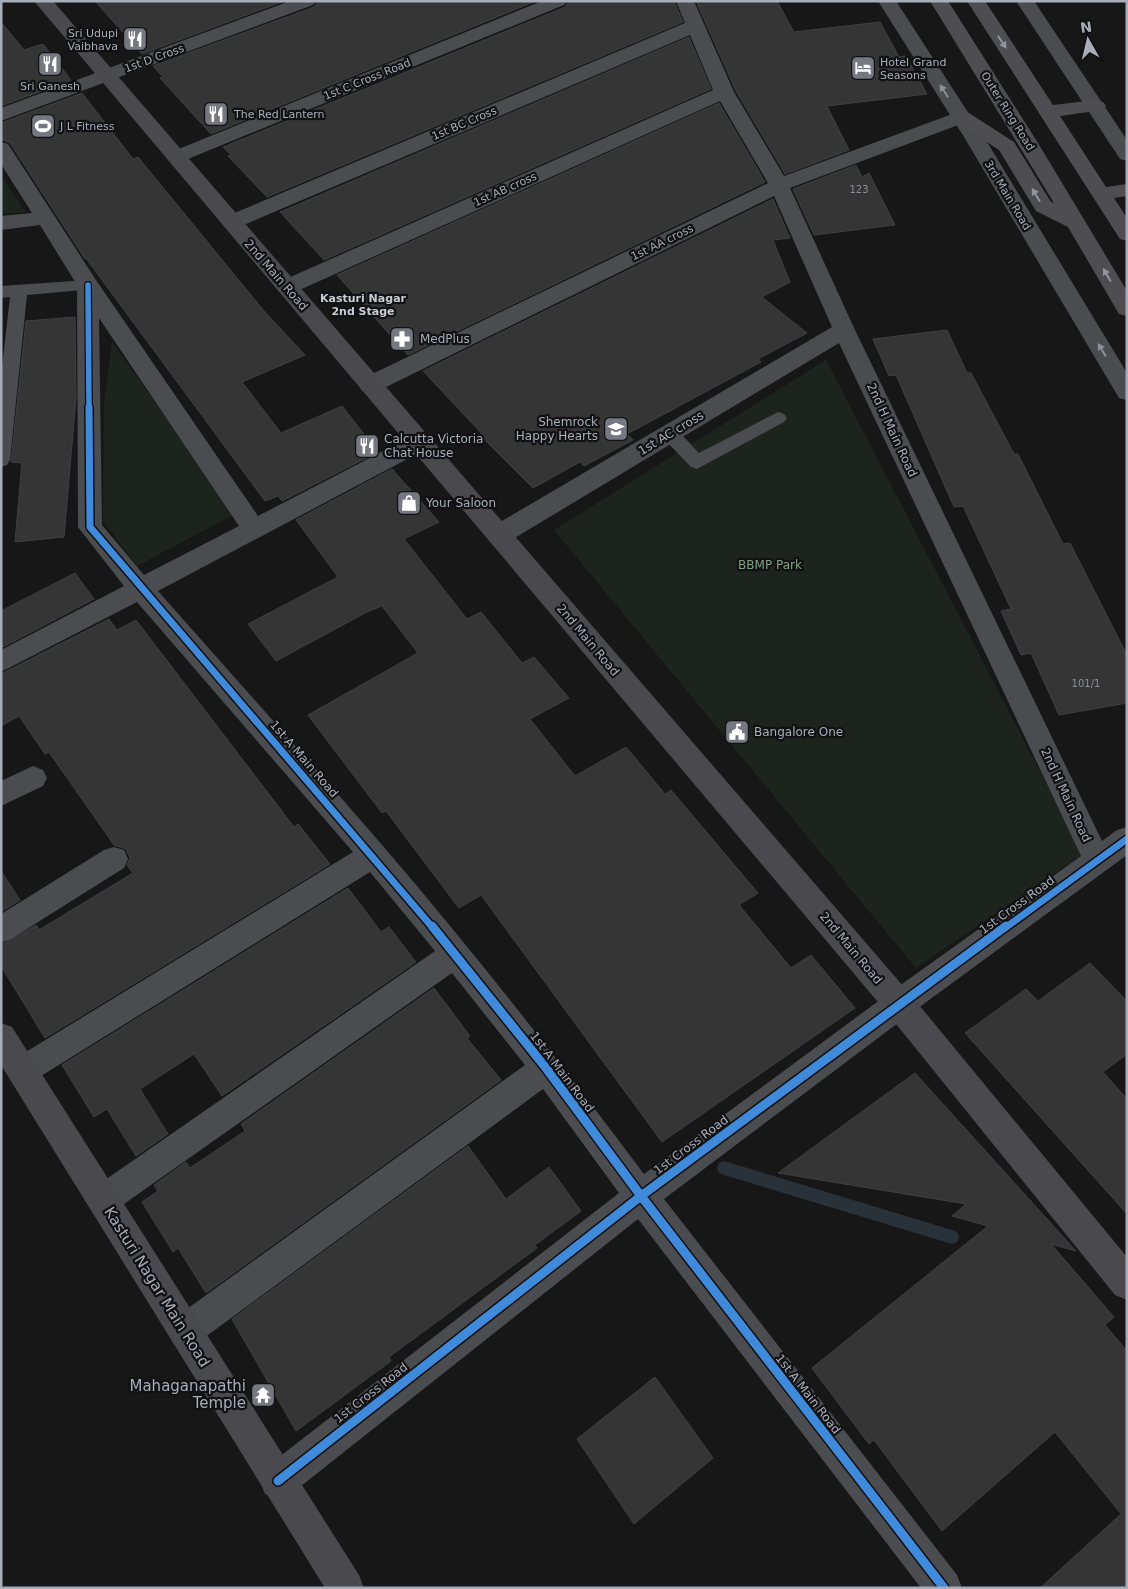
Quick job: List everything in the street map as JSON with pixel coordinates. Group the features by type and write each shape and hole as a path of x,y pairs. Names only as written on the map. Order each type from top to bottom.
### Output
{"highway":[{"name":"Outer Ring Road","path":"939,1 1127,309"},
{"path":"976,1 1127,234"},
{"path":"1047,112 1096,106"},
{"path":"962,117 1007,146 1042,206 1074,222"},
{"path":"1100,194 1127,190"}],"main road":[{"name":"2nd Main Road","path":"43,1 899,1004 1124,1275"},
{"name":"Kasturi Nagar Main Road","path":"1,1037 346,1588"}],"street":[{"name":"1st D Cross","path":"1,115 307,1"},
{"name":"1st C Cross Road","path":"176,157 558,1"},
{"name":"2nd H Main Road","path":"685,1 697,25 724,92 779,185 844,330 1097,860"},
{"name":"3rd Main Road","path":"887,1 962,117 1127,392"},
{"path":"1025,1 1127,155"},
{"name":"1st BC Cross","path":"232,222 697,25"},
{"name":"1st AB cross","path":"287,287 724,92"},
{"name":"1st AA cross","path":"370,385 779,185 962,117"},
{"path":"1,148 88,285 254,529"},
{"path":"1,223 46,218"},
{"name":"1st A Main Road","path":"88,285 90,527 141,589 373,855 455,954 546,1068 641,1196 944,1588"},
{"name":"1st AC cross","path":"499,535 844,330"},
{"path":"1,662 420,442"},
{"path":"1,794 32,778"},
{"name":"1st Cross Road","path":"278,1481 641,1196 899,1004 1127,838"},
{"path":"22,1071 373,855"},
{"path":"1,930 114,860"},
{"path":"103,1200 455,954"},
{"path":"185,1331 546,1068"}],"lane":[{"path":"1,292 88,285"},
{"path":"1,460 19,290"},
{"path":"668,434 697,462 778,418"}],"green space":[{"path":"1,176 26,212 1,214"},
{"path":"112,342 235,514 137,566 103,521 104,403"},
{"name":"BBMP Park","path":"826,360 1083,854 916,968 554,530"}],"building":[{"path":"95,1 284,1 142,54"},
{"path":"318,1 536,1 211,134 160,78 163,77 153,66 314,7"},
{"path":"569,1 674,1 683,22 267,197 228,156 231,155 223,147 565,7"},
{"path":"696,1 777,1 794,32 880,22 899,57 906,56 927,94 827,106 849,150 785,174 736,91"},
{"path":"1,22 24,50 43,44 71,80 1,106"},
{"path":"689,37 711,89 324,260 280,212"},
{"path":"82,93 133,159 138,157 264,311 305,355 242,382 281,433 342,406 378,452 282,501 278,496 265,501 85,257 85,259 10,143 1,139 1,123"},
{"path":"719,103 765,182 408,355 337,275"},
{"path":"856,165 862,177 869,173 895,225 814,235 793,189"},
{"path":"773,199 790,238 773,240 790,282 762,297 807,333 758,359 761,362 627,434 633,440 584,466 580,462 533,488 483,438 485,437 423,371"},
{"path":"75,317 76,398 64,537 15,542 22,463 11,462 26,321"},
{"path":"947,330 967,373 971,373 1014,454 1018,454 1063,544 1070,543 1127,655 1127,703 1059,715 1031,653 1021,655 1001,611 1011,609 963,506 954,507 896,375 889,376 873,339"},
{"path":"392,469 439,522 404,539 467,619 481,612 522,663 534,657 569,698 530,719 575,776 626,747 665,794 671,790 758,893 739,905 791,968 811,955 855,1008 662,1142 481,895 459,908 386,811 382,813 308,715 418,653 382,606 367,612 276,661 248,624 338,577 296,520"},
{"path":"75,573 94,599 1,648 1,611"},
{"path":"109,619 117,630 136,620 294,827 298,824 330,864 45,1038 1,966 1,945 36,925 39,930 133,873 127,865 130,858 126,849 114,845 49,752 45,754 19,716 1,726 1,674"},
{"path":"1,871 20,900 1,912"},
{"path":"348,888 381,932 389,927 416,962 222,1096 194,1054 140,1089 168,1134 136,1156 107,1109 94,1117 62,1065"},
{"path":"1090,963 1127,1001 1127,1054 1103,1072 1127,1099 1127,1214 965,1033 1026,989 1038,1001"},
{"path":"434,988 470,1036 467,1038 501,1080 206,1293 178,1248 173,1252 142,1202 158,1191 154,1185 186,1162 190,1168 245,1131 241,1124"},
{"path":"915,1073 1076,1251 1051,1244 1114,1317 1105,1325 1127,1351 1127,1588 1040,1588 1121,1514 1055,1432 942,1531 874,1440 869,1444 812,1368 988,1226 952,1216 966,1204 778,1173"},
{"path":"468,1146 506,1199 549,1167 581,1211 535,1245 537,1248 389,1357 391,1361 296,1431 232,1319"},
{"path":"655,1377 713,1458 634,1524 577,1439"}],"waterway":[{"path":"724,1168 952,1237"}],"cycle path":[{"path":"88,285 90,527 141,589 373,855 455,954 546,1068 641,1196 944,1588"},
{"path":"278,1481 641,1196 899,1004 1127,839"}],"place":[{"name":"Sri Udupi Vaibhava","path":"135,39"},
{"name":"Sri Ganesh","path":"50,64"},
{"name":"Hotel Grand Seasons","path":"863,68"},
{"name":"The Red Lantern","path":"216,114"},
{"name":"J L Fitness","path":"43,126"},
{"name":"MedPlus","path":"402,339"},
{"name":"Shemrock Happy Hearts","path":"616,429"},
{"name":"Calcutta Victoria Chat House","path":"367,446"},
{"name":"Your Saloon","path":"409,503"},
{"name":"Bangalore One","path":"737,732"},
{"name":"Mahaganapathi Temple","path":"263,1395"}],"district":[{"name":"Kasturi Nagar 2nd Stage","path":"363,304"}]}
